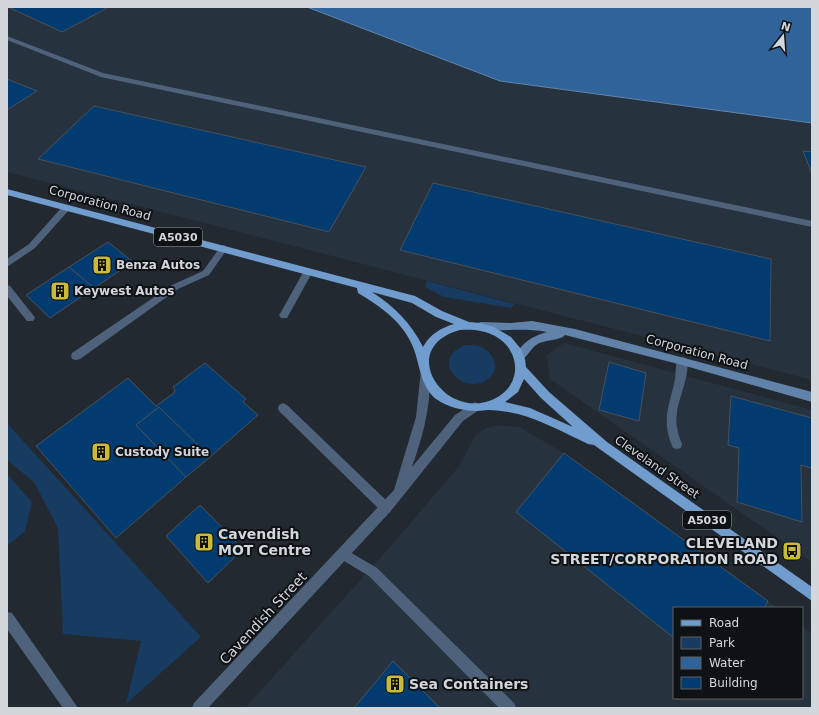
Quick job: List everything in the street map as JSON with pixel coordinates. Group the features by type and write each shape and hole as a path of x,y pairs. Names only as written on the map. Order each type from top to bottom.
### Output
{"main road":[{"name":"Corporation Road","path":"7,192 224,248 414,300 439,314 466,325"},
{"name":"Corporation Road","path":"349,282 380,300 398,316 420,348 424,368"},
{"path":"466,325 478,326 500,334 515,348 520,358 521,369 519,381 512,392 500,401 486,406 475,407 461,405 448,400 437,393 429,384 424,368 426,351 432,341 441,333 466,325"},
{"name":"Corporation Road","path":"478,326 494,327 532,325 575,334 682,361 812,397"},
{"name":"Corporation Road","path":"520,358 526,346 541,337 575,334"},
{"name":"Cleveland Street","path":"521,369 545,395 603,446 812,595"},
{"name":"Cleveland Street","path":"486,406 503,406 524,410 603,446"}],"street":[{"path":"7,38 101,75 812,224"},
{"path":"7,264 32,246 66,208"},
{"path":"76,356 175,287 206,273 224,248"},
{"path":"284,315 308,271"},
{"path":"7,290 30,318"},
{"path":"677,444 672,433 671,405 679,382 682,361"},
{"name":"Cavendish Street","path":"397,494 415,442 422,415 425,396 424,368"},
{"name":"Cavendish Street","path":"199,708 386,508 459,418 475,407"},
{"path":"283,408 386,508"},
{"path":"343,554 373,572 509,708"},
{"path":"7,618 71,708"}],"shaded area":[{"path":"7,7 307,7 500,81 812,123 812,380 7,172"},
{"path":"564,343 812,410 812,562 550,379 547,355"},
{"path":"499,425 519,427 564,453 777,607 673,607 673,699 803,699 803,627 812,633 812,708 245,708 390,547 459,466 475,436 486,428"}],"green space":[{"path":"427,281 515,304 511,308 444,297 425,287"},
{"path":"466,345 486,349 494,362 495,366 492,375 479,384 469,384 460,380 453,374 449,367 450,359 455,351"},
{"path":"7,423 201,637 126,704 141,641 63,634 58,528 34,482 7,460"},
{"path":"7,474 32,502 25,531 7,546"}],"water":[{"path":"307,7 812,7 812,123 500,81"}],"building":[{"path":"8,7 109,7 62,32"},
{"path":"7,79 37,91 7,110"},
{"path":"94,106 366,167 329,232 38,159"},
{"path":"803,151 812,152 812,174"},
{"path":"433,183 771,259 770,341 400,250"},
{"name":"Benza Autos","path":"108,242 133,262 94,288 69,267"},
{"name":"Keywest Autos","path":"69,267 94,288 50,318 26,295"},
{"path":"609,362 646,373 639,421 599,410"},
{"name":"Custody Suite","path":"205,363 246,399 243,402 258,415 210,457 159,407 136,425 186,477 116,538 36,446 128,378 156,406 174,393 175,390 173,387"},
{"path":"731,396 812,418 812,468 801,465 802,522 737,502 739,448 728,445"},
{"path":"159,407 210,457 186,477 136,425"},
{"path":"564,453 768,601 765,607 673,607 673,637 516,512"},
{"name":"Cavendish MOT Centre","path":"200,505 243,549 208,583 166,536"},
{"name":"Sea Containers","path":"393,661 440,708 354,708"}],"place":[{"name":"Benza Autos","path":"102,265"},
{"name":"Keywest Autos","path":"60,291"},
{"name":"Custody Suite","path":"101,452"},
{"name":"Cavendish MOT Centre","path":"204,542"},
{"name":"CLEVELAND STREET/CORPORATION ROAD","path":"792,551"},
{"name":"Sea Containers","path":"395,684"}]}
